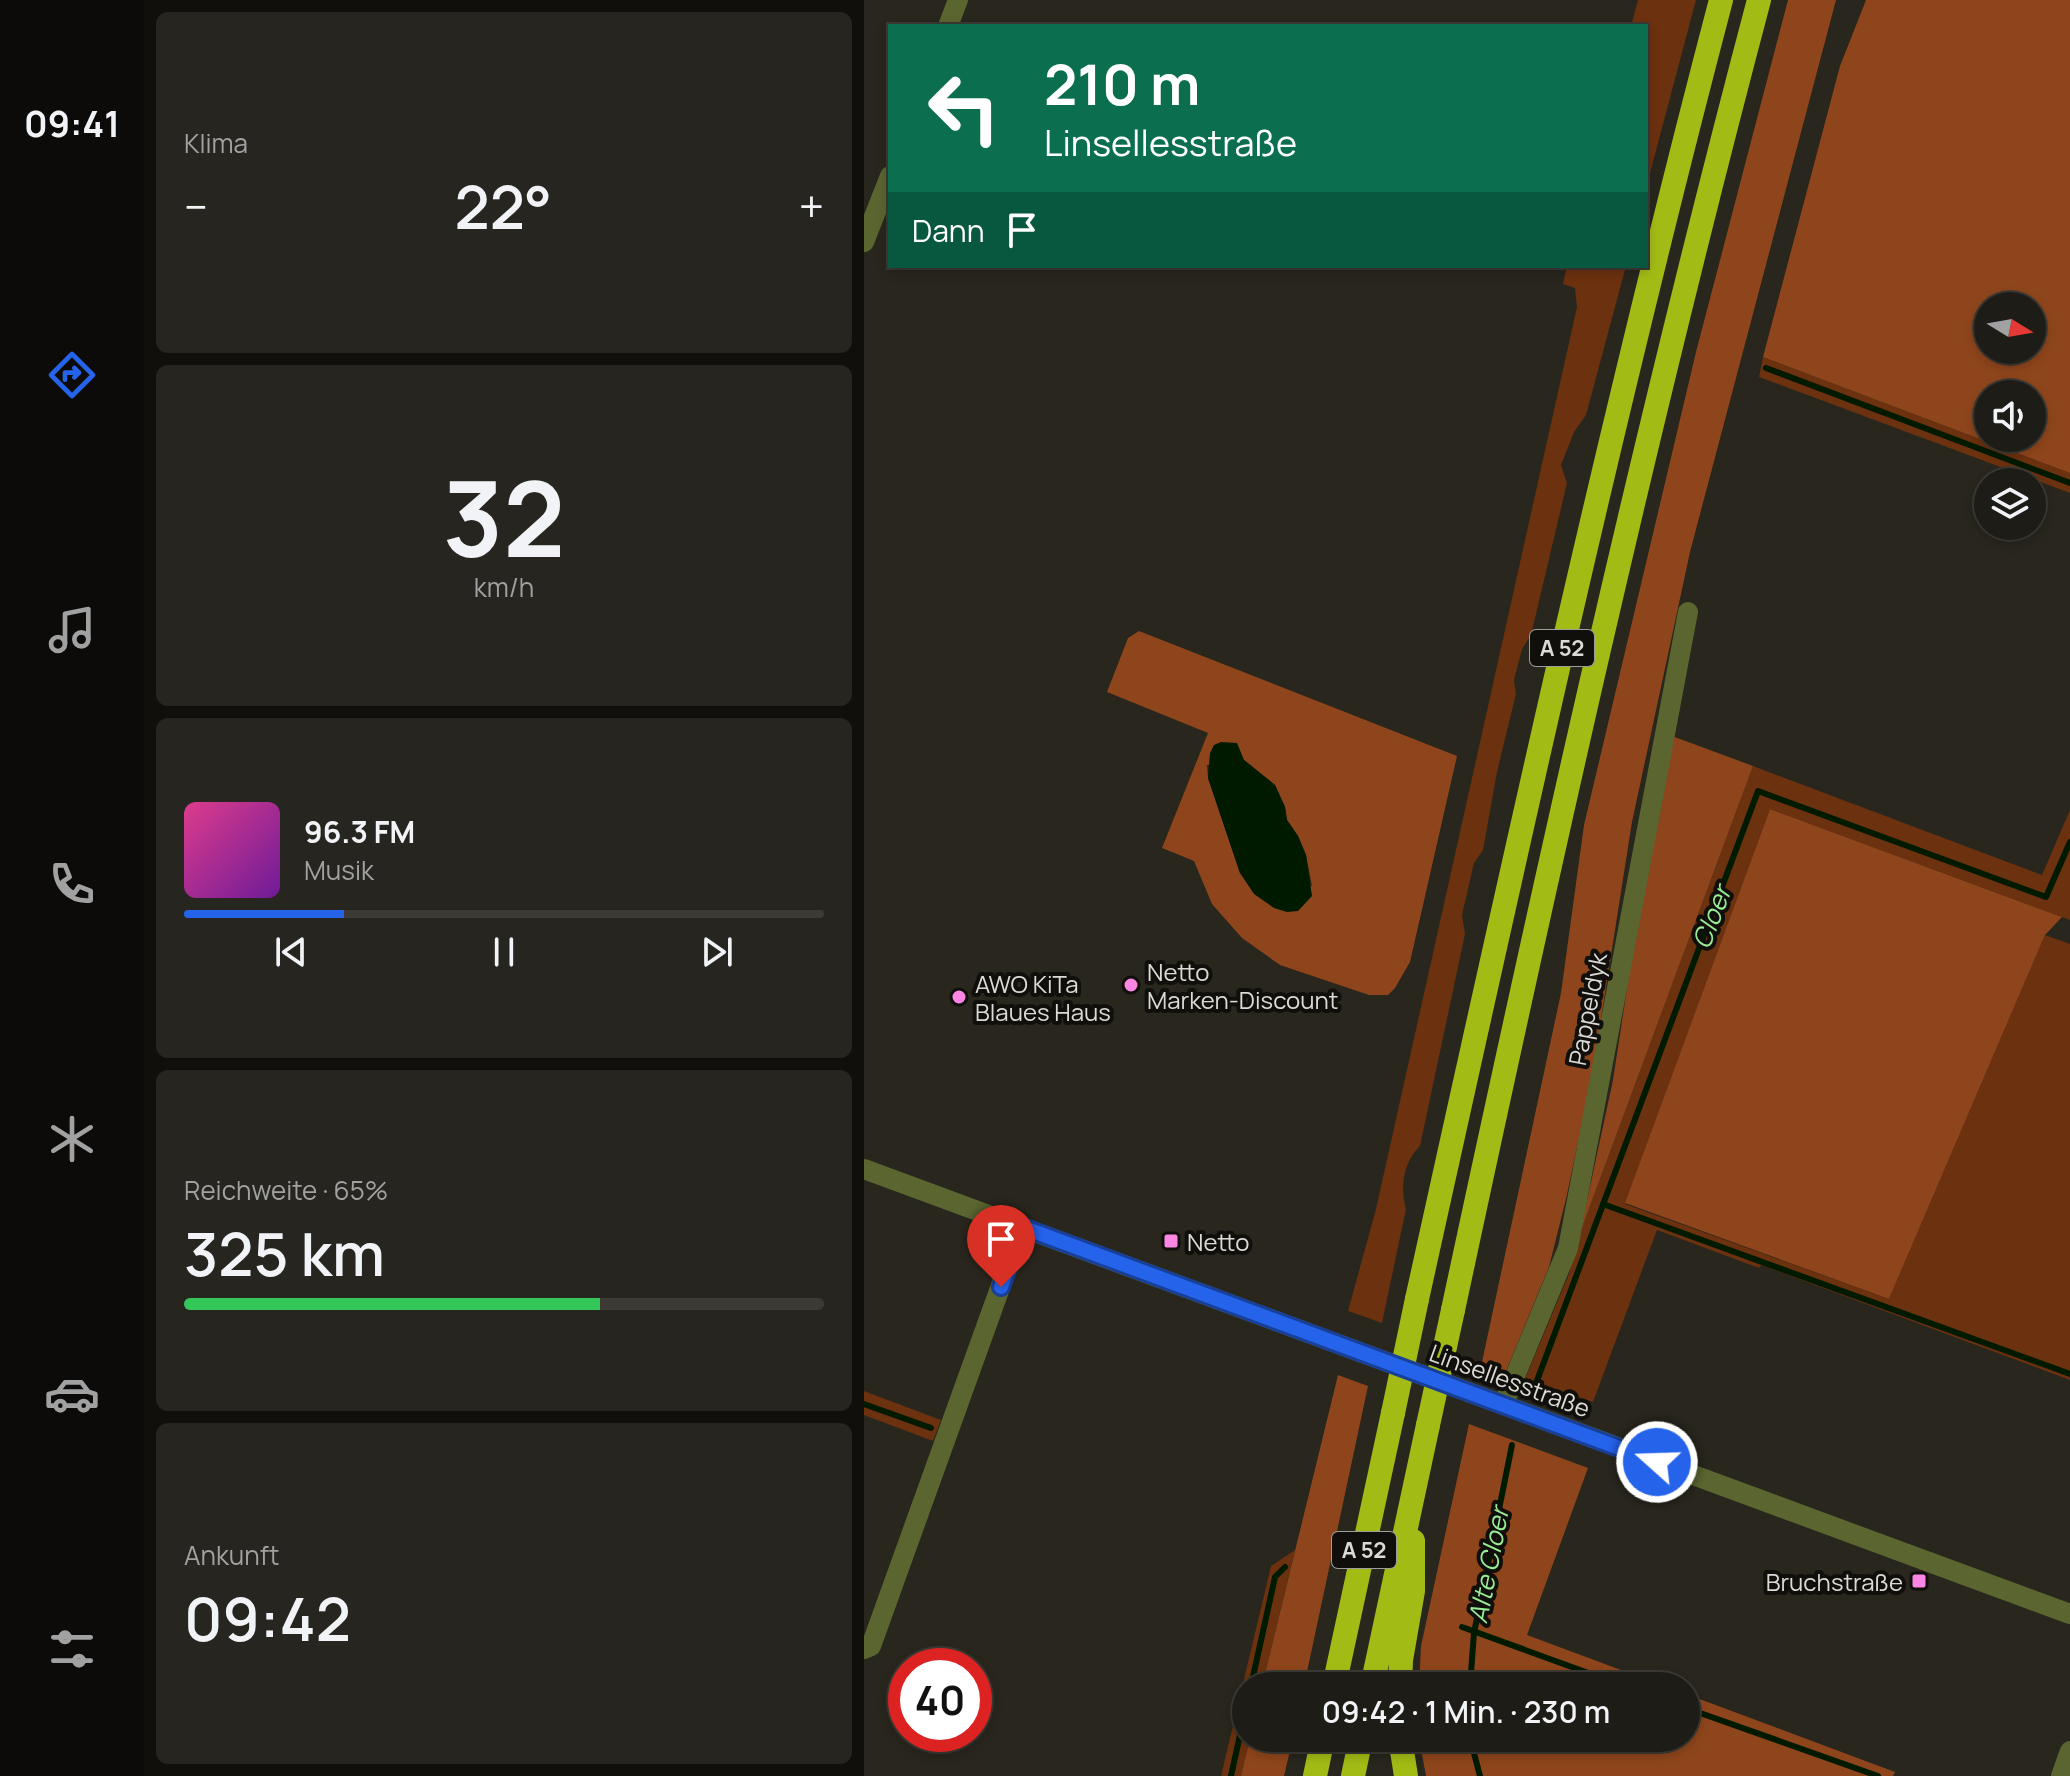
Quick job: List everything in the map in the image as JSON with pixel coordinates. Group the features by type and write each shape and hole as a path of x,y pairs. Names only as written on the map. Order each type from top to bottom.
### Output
{"highway":[{"name":"A 52","path":"1337,1672 1577,578 1666,209 1721,0"},
{"name":"A 52","path":"1375,1672 1539,909 1616,571 1701,220 1759,0"},
{"path":"1401,1672 1413,1591 1414,1490"},
{"path":"1315,1776 1320,1752"},
{"path":"1353,1776 1358,1752"},
{"path":"1402,1752 1406,1776"}],"street":[{"path":"949,24 958,0"},
{"path":"864,242 888,181"},
{"name":"Pappeldyk","path":"1503,1405 1568,1248 1688,612"},
{"name":"Linsellesstraße","path":"864,1169 2070,1614"},
{"path":"864,1649 871,1646 1022,1227"},
{"path":"2061,1776 2070,1751"}],"shaded area":[{"path":"1638,0 1696,0 1648,180 1648,24 1632,24"},
{"path":"1788,0 1836,0 1690,552 1632,822 1592,1076 1566,1199 1549,1267 1506,1371 1482,1362 1561,993 1584,825 1696,352"},
{"path":"1866,0 2070,0 2070,473 2014,452 2046,452 2046,380 1974,380 1974,437 1763,357 1840,66"},
{"path":"1567,268 1625,268 1586,415 1574,432 1561,465 1567,483 1531,635 1522,649 1514,680 1516,694 1497,772 1483,850 1474,863 1462,915 1465,934 1420,1146 1404,1175 1406,1209 1382,1323 1348,1311 1376,1209 1577,307 1575,288 1563,284"},
{"path":"1763,357 1974,437 1974,452 2014,452 2070,473 2070,493 2046,484 2046,468 2003,468 1759,377"},
{"path":"1139,631 1457,756 1410,962 1388,995 1369,995 1280,965 1242,938 1212,904 1194,861 1162,848 1208,733 1107,692 1128,638","holes":["1244,760 1275,785 1287,820 1306,855 1312,886 1240,873 1208,778 1207,765"]},
{"path":"1672,736 1753,766 1580,1233 1613,1080 1652,825"},
{"path":"1237,743 1244,760 1275,785 1287,820 1306,855 1312,896 1298,911 1274,908 1254,894 1240,873 1208,778 1210,753 1214,745"},
{"path":"1753,766 2042,875 2070,810 2070,920 1770,809 1625,1204 1889,1299 2045,935 2070,944 2070,1380 1761,1265 1759,1268 1657,1230 1593,1402 1525,1379 1569,1274 1580,1233"},
{"path":"1770,809 2062,917 2045,935 1889,1299 1625,1203"},
{"path":"1338,1375 1368,1386 1307,1672 1265,1672"},
{"path":"864,1391 941,1420 933,1441 864,1415"},
{"path":"1469,1424 1588,1468 1527,1635 1626,1672 1420,1672 1421,1646"},
{"path":"1295,1550 1265,1672 1246,1672 1271,1566"},
{"path":"1700,1699 1895,1772 1893,1776 1426,1776 1422,1752 1700,1752"},
{"path":"1232,1730 1232,1752 1247,1752 1241,1776 1221,1776"},
{"path":"1247,1752 1290,1752 1284,1776 1241,1776"}],"waterway":[{"path":"1766,368 2070,483"},
{"name":"Cloer","path":"1535,1386 1758,791 2046,897 2070,842"},
{"path":"1603,1204 2070,1374"},
{"path":"864,1404 931,1428"},
{"name":"Alte Cloer","path":"1471,1672 1474,1633 1512,1445"},
{"name":"Cloer","path":"1254,1672 1275,1577 1285,1567"},
{"path":"1462,1627 1586,1672"},
{"path":"1700,1713 1878,1776"},
{"name":"Cloer","path":"1231,1776 1236,1752"},
{"name":"Alte Cloer","path":"1474,1752 1480,1776"}],"place":[{"name":"Netto Marken-Discount","path":"1131,985"},
{"name":"AWO KiTa Blaues Haus","path":"959,997"},
{"name":"Netto","path":"1171,1241"},
{"name":"Bruchstraße","path":"1919,1581"}],"route":[{"path":"1001,1287 1022,1227 1657,1462"}]}
